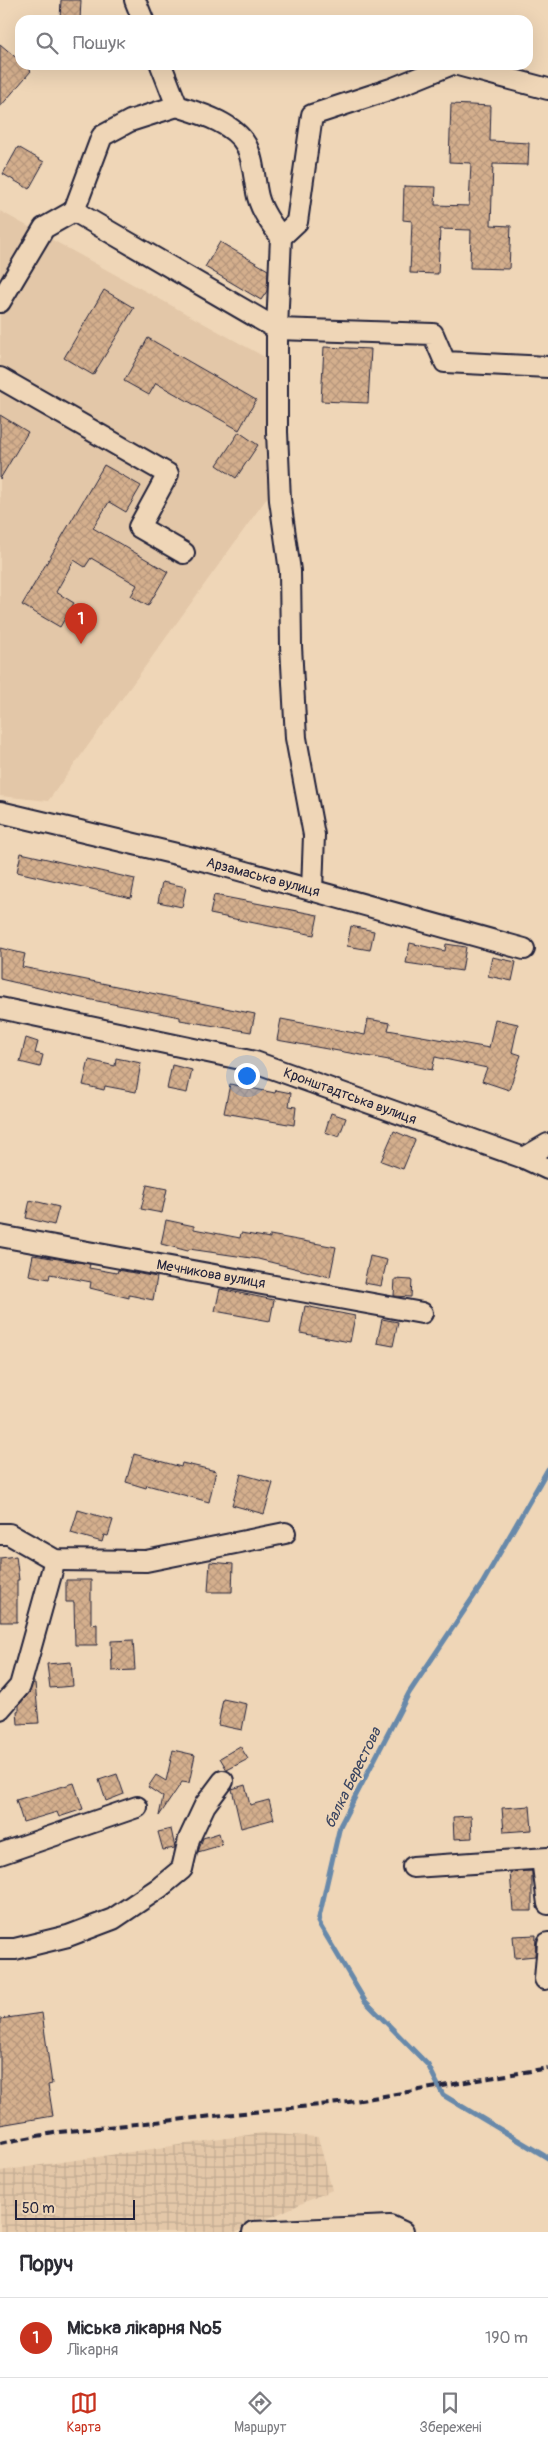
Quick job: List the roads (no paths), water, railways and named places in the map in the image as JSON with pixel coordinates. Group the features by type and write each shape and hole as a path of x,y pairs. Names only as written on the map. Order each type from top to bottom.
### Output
{"street":[{"path":"135,0 141,15"},
{"path":"163,70 177,106"},
{"path":"281,237 297,222 312,115 391,89 438,70"},
{"path":"477,70 548,89"},
{"path":"0,302 44,228 74,212 102,136 130,121 177,106 199,112 234,131 246,145 258,199 267,218 281,237 276,329 276,432 280,491 290,571 291,646 296,738 314,835 312,890"},
{"path":"74,212 276,329 433,334 445,362 548,367"},
{"path":"0,378 168,474 139,527 184,553"},
{"name":"Арзамаська вулиця","path":"0,812 210,862 524,949"},
{"name":"Кронштадтська вулиця","path":"0,1008 255,1062 524,1158 548,1169"},
{"path":"524,1158 548,1144"},
{"name":"Мечникова вулиця","path":"0,1236 422,1313"},
{"path":"0,1534 9,1534 55,1560 146,1561 285,1533"},
{"path":"0,1709 20,1686 55,1560"},
{"path":"0,1950 68,1936 113,1919 159,1888 182,1869 189,1839 205,1805 223,1781"},
{"path":"0,1854 137,1808"},
{"path":"413,1867 545,1859 548,1904"},
{"path":"545,1979 548,1943"},
{"path":"256,2231 390,2226 403,2232"}],"waterway":[{"name":"балка Берестова","path":"548,1469 482,1584 409,1693 340,1826 318,1922 365,2001 428,2065 443,2095 548,2158"}],"railway":[{"path":"0,2143 59,2132 349,2102 548,2068"}],"place":[{"name":"Міська лікарня №5","path":"81,644"}]}
